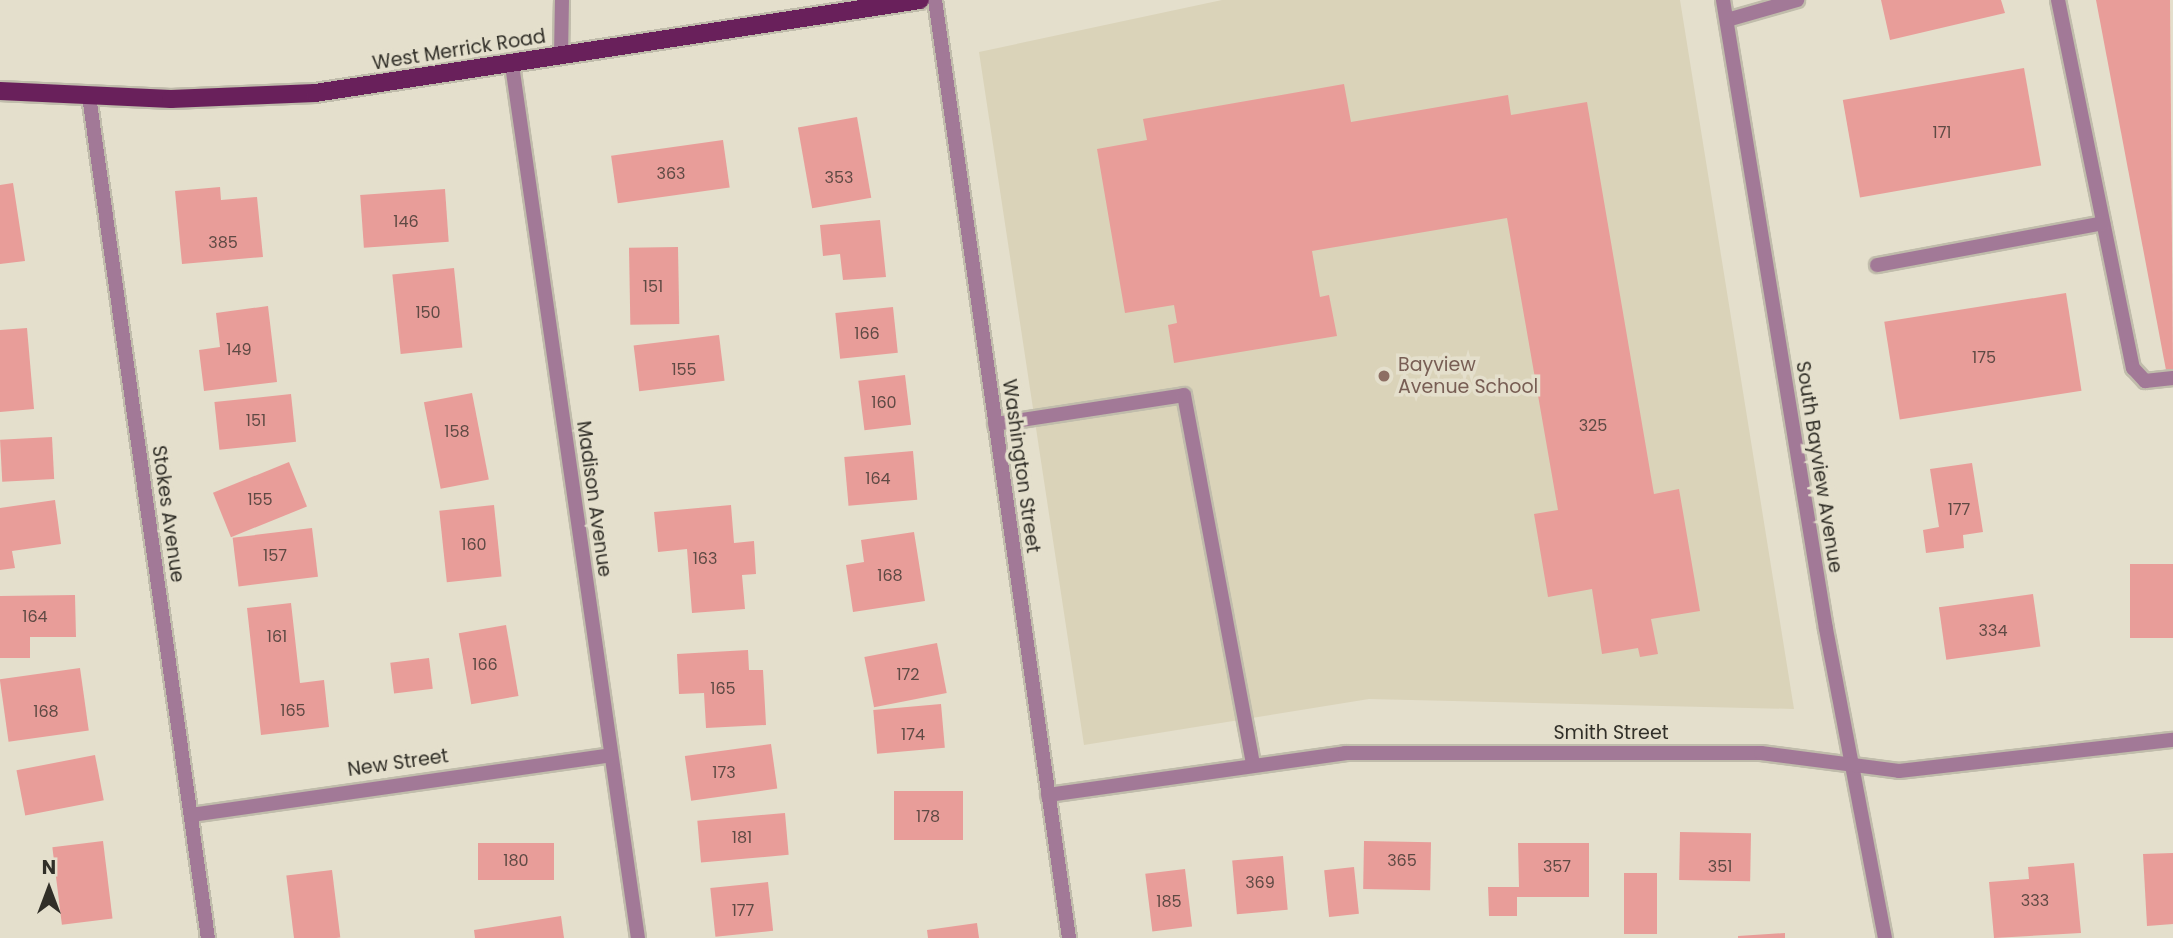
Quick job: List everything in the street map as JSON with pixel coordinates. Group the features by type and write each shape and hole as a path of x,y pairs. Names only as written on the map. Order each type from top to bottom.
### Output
{"main road":[{"name":"West Merrick Road","path":"0,91 89,96 314,93 512,65 920,0"}],"street":[{"path":"561,56 562,0"},
{"name":"Washington Street","path":"935,0 1069,938"},
{"name":"South Bayview Avenue","path":"1723,0 1885,938"},
{"path":"1727,20 1797,0"},
{"path":"2058,0 2136,377 2173,378"},
{"name":"Madison Avenue","path":"512,65 638,938"},
{"name":"Stokes Avenue","path":"89,96 208,938"},
{"path":"1877,265 2103,223"},
{"path":"995,424 1184,395 1253,765"},
{"name":"Smith Street","path":"1048,796 1345,753 1761,753 1853,760 1899,771 2173,740"},
{"name":"New Street","path":"191,815 611,755"}],"shaded area":[{"name":"Bayview Avenue School","path":"1222,0 1680,0 1794,709 1369,699 1084,745 979,52"}],"building":[{"path":"1881,0 2001,0 2005,13 1890,40"},
{"path":"2096,0 2170,0 2173,369 2166,370"},
{"path":"2024,68 2041,165 1860,197 1843,100"},
{"path":"1344,84 1351,122 1508,95 1511,115 1587,102 1654,494 1679,489 1700,611 1651,619 1658,654 1640,657 1638,648 1602,654 1592,589 1548,597 1534,514 1558,510 1507,218 1312,251 1320,297 1329,295 1337,336 1174,363 1168,325 1177,323 1174,305 1125,313 1097,149 1147,140 1143,119"},
{"path":"857,117 871,198 812,208 798,127"},
{"path":"723,140 730,188 618,203 611,156"},
{"path":"13,183 25,261 0,264 0,185"},
{"path":"220,187 221,200 257,197 263,257 182,264 175,191"},
{"path":"445,189 449,242 364,248 360,195"},
{"path":"880,220 886,277 843,280 840,254 823,256 820,225"},
{"path":"678,247 679,324 630,325 629,248"},
{"path":"454,268 462,348 401,354 392,274"},
{"path":"2066,293 2081,391 1900,420 1884,322"},
{"path":"268,306 277,382 204,391 199,350 220,347 216,313"},
{"path":"893,307 898,353 840,359 835,313"},
{"path":"27,328 34,409 0,412 0,330"},
{"path":"719,335 725,381 639,391 634,345"},
{"path":"905,375 911,425 864,430 858,381"},
{"path":"472,393 489,479 441,489 424,402"},
{"path":"291,394 296,442 219,450 214,402"},
{"path":"52,437 54,479 2,482 0,440"},
{"path":"913,451 917,500 849,506 844,457"},
{"path":"289,462 307,507 231,537 213,493"},
{"path":"1972,463 1983,532 1963,535 1964,548 1926,553 1923,530 1939,527 1930,469"},
{"path":"55,500 61,544 12,551 15,568 0,570 0,508"},
{"path":"494,505 502,577 447,582 439,511"},
{"path":"731,505 734,543 754,541 756,574 742,575 745,609 692,613 687,549 658,552 654,512"},
{"path":"312,528 318,577 239,586 233,538"},
{"path":"914,532 925,601 853,612 846,565 864,562 861,540"},
{"path":"2130,564 2173,564 2173,638 2130,638"},
{"path":"2033,594 2040,646 1946,660 1939,607"},
{"path":"75,595 76,637 30,637 30,658 0,658 0,596"},
{"path":"291,603 300,683 324,680 329,727 261,735 247,608"},
{"path":"506,625 519,696 471,704 459,633"},
{"path":"937,643 947,693 874,707 864,657"},
{"path":"748,650 749,670 763,670 766,725 706,728 704,693 679,694 677,654"},
{"path":"429,658 433,689 394,694 390,663"},
{"path":"80,668 89,730 9,742 0,679"},
{"path":"941,704 945,748 877,754 873,710"},
{"path":"771,744 777,789 691,801 685,756"},
{"path":"95,755 104,800 25,815 16,770"},
{"path":"894,791 963,791 963,840 894,840"},
{"path":"785,813 789,855 701,863 697,821"},
{"path":"1680,832 1751,833 1750,881 1679,880"},
{"path":"103,841 113,918 62,925 52,847"},
{"path":"1364,841 1431,842 1430,890 1363,889"},
{"path":"478,843 554,843 554,880 478,880"},
{"path":"1518,843 1589,843 1589,897 1517,897 1517,916 1489,916 1488,887 1519,887"},
{"path":"2173,853 2173,924 2147,926 2143,854"},
{"path":"1283,856 1288,910 1237,914 1232,860"},
{"path":"2074,863 2081,933 1994,938 1989,882 2029,879 2028,867"},
{"path":"1354,867 1359,914 1329,917 1324,870"},
{"path":"1185,869 1192,927 1152,931 1145,874"},
{"path":"332,870 340,937 294,938 286,876"},
{"path":"1624,873 1657,873 1657,934 1624,934"},
{"path":"768,882 773,931 715,937 710,888"},
{"path":"561,916 564,938 475,938 474,930"},
{"path":"977,923 979,938 928,938 927,930"},
{"path":"1785,933 1785,938 1738,938 1738,936"}],"place":[{"name":"Bayview Avenue School","path":"1384,376"}]}
